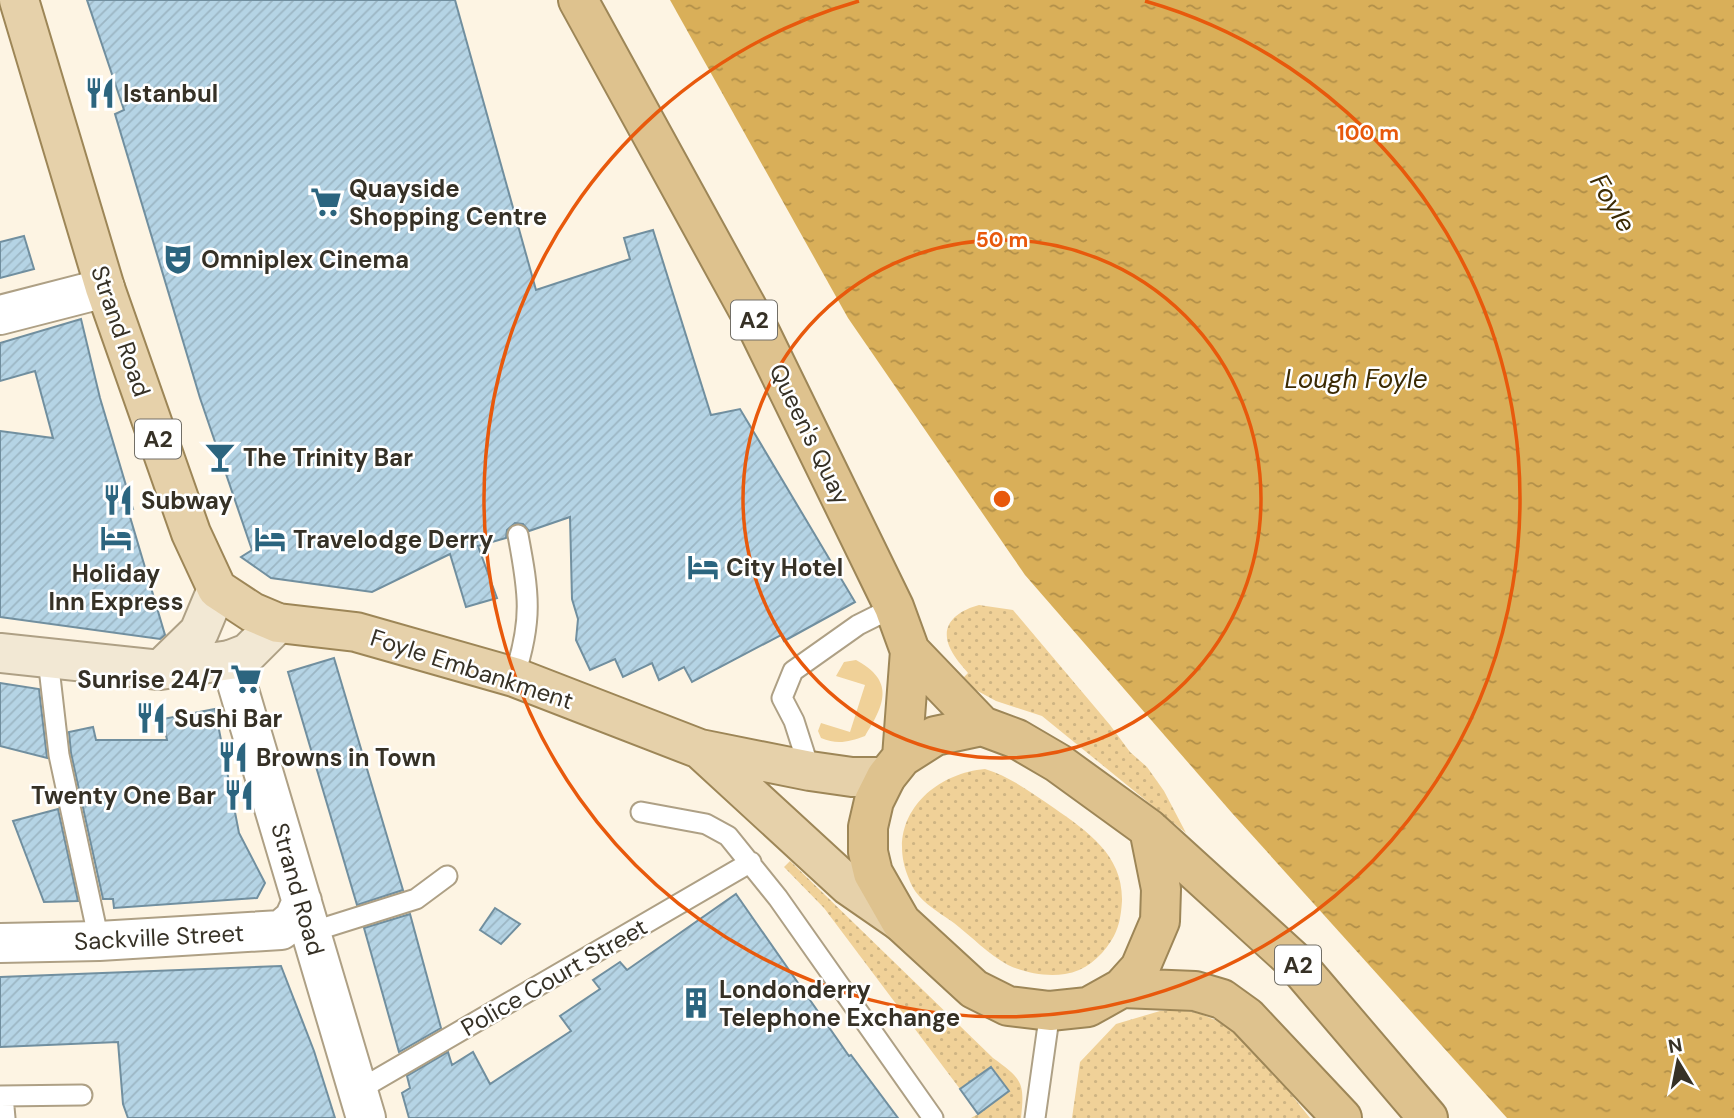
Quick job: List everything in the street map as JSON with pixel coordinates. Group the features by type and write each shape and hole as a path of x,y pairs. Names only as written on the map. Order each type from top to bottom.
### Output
{"highway":[{"name":"Queen's Quay","path":"578,0 756,324 894,607 910,651 982,726"},
{"name":"Queen's Quay","path":"894,767 910,651"},
{"path":"894,767 935,736 982,726"},
{"name":"A2","path":"982,726 1017,739 1058,763 1149,829 1294,961 1428,1118"},
{"name":"A2","path":"894,767 874,801 868,827 868,852 873,873 901,922 974,989 1008,1006 1050,1011 1088,1007 1122,988 1140,968 1160,922 1161,889 1149,829"},
{"path":"1122,988 1195,991 1222,999 1247,1017 1342,1118"}],"main road":[{"name":"Strand Road","path":"19,0 105,288 191,533 217,589"},
{"name":"A2","path":"217,589 252,612 278,623"},
{"path":"160,670 199,632 217,589"},
{"path":"0,653 160,670 230,660 248,653 278,623"},
{"name":"Foyle Embankment","path":"278,623 356,632 514,677 700,749 852,777 894,767"},
{"name":"Foyle Embankment","path":"700,749 849,886 901,922"}],"street":[{"path":"0,315 105,288"},
{"name":"Strand Road","path":"230,660 361,1105"},
{"name":"Sackville Street","path":"0,943 99,941 281,930 294,919 306,916"}],"lane":[{"path":"514,677 524,647 529,609 527,579 518,535"},
{"path":"810,771 794,721 782,698 793,671 858,625 894,607"},
{"path":"48,659 59,755 99,941"},
{"path":"641,812 706,824 728,835 751,862 933,1118"},
{"name":"Police Court Street","path":"361,1105 751,862"},
{"path":"306,916 416,899 447,876"},
{"path":"1035,1118 1050,1011"},
{"path":"5,1118 1,1096 82,1095"}],"shaded area":[{"path":"979,605 1013,610 1130,752 1147,767 1164,791 1186,833 1042,716 996,701 974,689 963,678 968,673 951,650 948,626 957,615"},
{"path":"856,660 877,676 881,685 883,694 878,714 865,736 843,742 821,738 818,731 821,723 850,732 865,685 836,676 844,662"},
{"path":"985,769 1021,786 1079,826 1101,846 1117,870 1122,901 1116,932 1102,953 1079,970 1044,975 1008,965 928,904 911,884 903,858 903,838 908,820 917,804 946,780"},
{"path":"790,861 993,1058 1016,1077 1022,1089 1021,1118 971,1118 978,1114 960,1089 824,908 784,867"},
{"path":"1160,1011 1192,1012 1229,1028 1259,1055 1310,1118 1072,1118 1080,1062 1116,1024"}],"water":[{"name":"Lough Foyle","path":"670,0 1734,0 1734,1118 1507,1118 1232,813 1025,575 848,318"}],"building":[{"path":"87,0 455,0 536,290 630,259 624,238 653,230 711,415 740,409 855,602 784,641 781,635 692,682 684,667 659,680 652,663 623,677 615,659 590,670 576,640 578,619 572,599 570,517 529,531 523,524 515,523 507,530 506,538 478,546 497,598 466,607 450,554 372,592 271,578 241,557 252,550 200,398 115,114 124,110"},
{"path":"24,236 34,269 0,278 0,242"},
{"path":"81,319 100,398 133,509 128,510 165,635 160,639 0,617 0,431 53,438 35,371 0,381 0,343"},
{"path":"334,658 403,890 357,905 288,672"},
{"path":"0,683 39,689 47,758 0,746"},
{"path":"215,709 239,833 265,883 257,898 114,908 113,899 103,899 71,753 69,732 93,727 96,740 167,740 163,719"},
{"path":"58,809 78,901 44,902 13,821"},
{"path":"736,894 849,1056 851,1055 898,1118 409,1118 402,1093 410,1088 407,1076 448,1052 452,1065 473,1052 490,1084 571,1031 560,1016 600,989 593,980 620,962 627,970"},
{"path":"495,908 520,924 501,944 480,930"},
{"path":"410,914 441,1028 399,1052 364,928"},
{"path":"281,966 314,1051 335,1118 128,1118 123,1104 118,1042 0,1047 0,977"},
{"path":"991,1067 1009,1091 978,1114 960,1089"}],"place":[{"name":"Istanbul","path":"100,93"},
{"name":"Quayside Shopping Centre","path":"326,202"},
{"name":"Omniplex Cinema","path":"178,259"},
{"name":"The Trinity Bar","path":"220,457"},
{"name":"Subway","path":"118,500"},
{"name":"Holiday Inn Express","path":"116,538"},
{"name":"Travelodge Derry","path":"270,539"},
{"name":"City Hotel","path":"703,567"},
{"name":"Sunrise 24/7","path":"246,679"},
{"name":"Sushi Bar","path":"151,718"},
{"name":"Browns in Town","path":"233,757"},
{"name":"Twenty One Bar","path":"239,795"},
{"name":"Londonderry Telephone Exchange","path":"696,1003"}],"water label":[{"name":"Foyle","path":"1613,203"}]}
